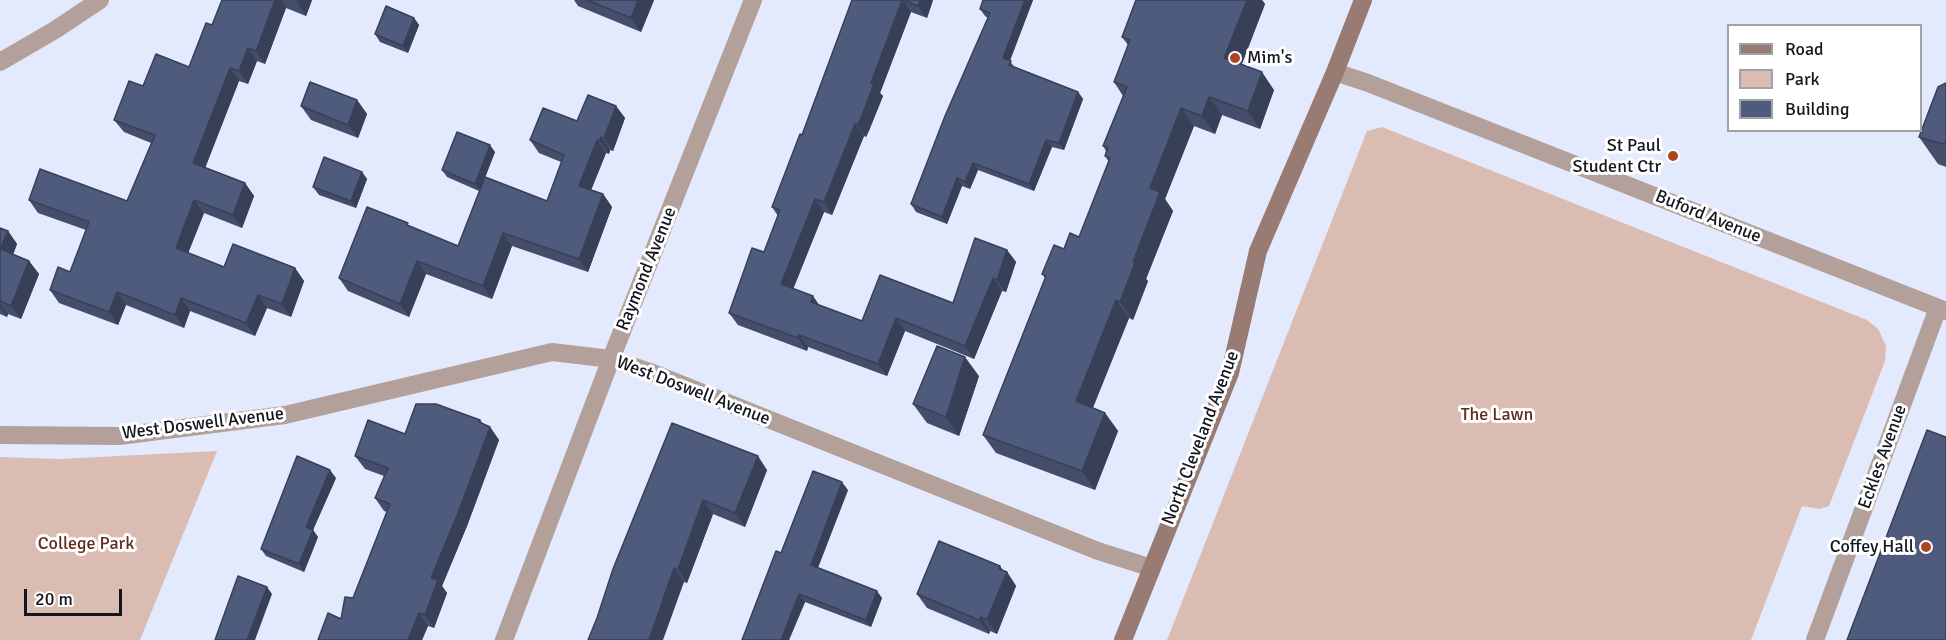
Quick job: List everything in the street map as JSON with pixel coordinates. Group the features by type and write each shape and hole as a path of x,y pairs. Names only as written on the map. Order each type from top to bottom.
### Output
{"main road":[{"name":"North Cleveland Avenue","path":"1123,640 1230,373 1258,251 1335,72 1362,0"}],"street":[{"path":"0,62 100,0"},
{"name":"Raymond Avenue","path":"504,640 611,359 753,0"},
{"name":"Buford Avenue","path":"1335,72 1368,83 1942,310"},
{"name":"Eckles Avenue","path":"1815,640 1942,310"},
{"name":"West Doswell Avenue","path":"0,435 119,436 285,415 552,352 611,359 653,373 1098,550 1152,568"}],"green space":[{"name":"The Lawn","path":"1382,127 1867,320 1878,329 1886,346 1885,361 1829,506 1820,509 1802,506 1751,640 1167,640 1367,131"},
{"name":"College Park","path":"217,451 140,640 0,640 0,457 59,459"}],"building":[{"path":"222,0 275,0 256,51 248,48 239,71 230,68 193,163 245,183 233,215 194,200 176,248 224,267 233,244 295,268 282,304 258,295 246,323 181,298 175,315 117,292 109,312 50,290 58,267 70,272 89,222 29,200 40,169 127,201 155,135 114,120 129,81 143,86 156,54 189,67 206,23 212,25"},
{"path":"587,0 638,0 631,18"},
{"path":"852,0 902,0 871,83 874,84 861,118 857,125 855,124 824,202 815,199 781,284 813,296 811,302 862,321 880,275 953,303 975,238 1007,250 997,280 993,278 965,346 896,318 878,364 799,335 798,338 729,313 752,248 764,252 780,210 772,207 800,134 802,135"},
{"path":"903,0 920,0 918,6"},
{"path":"983,0 1025,0 1003,58 1011,61 1009,65 1078,92 1059,143 1046,140 1029,184 973,163 965,182 957,178 942,217 911,204 945,116 990,13 980,9"},
{"path":"1136,0 1247,0 1224,58 1262,72 1248,111 1209,97 1202,116 1181,108 1150,188 1160,192 1133,262 1135,263 1120,302 1116,300 1076,401 1105,413 1082,471 983,435 1046,276 1042,274 1054,245 1064,249 1070,233 1079,237 1110,158 1105,156 1108,147 1103,146 1127,87 1114,82 1130,40 1122,37"},
{"path":"386,6 414,18 403,46 375,34"},
{"path":"310,82 357,100 348,125 301,106"},
{"path":"1946,83 1946,142 1942,144 1919,137 1938,87"},
{"path":"588,95 616,106 604,138 597,140 579,186 603,194 579,259 503,233 483,286 417,261 400,304 339,278 367,207 458,246 485,177 547,201 564,155 530,140 543,108 577,121"},
{"path":"457,132 490,145 475,184 442,170"},
{"path":"324,157 362,172 351,201 313,187"},
{"path":"0,228 8,231 0,249"},
{"path":"0,249 29,261 11,306 0,301"},
{"path":"937,346 965,357 946,417 913,404"},
{"path":"416,404 436,404 480,420 479,422 490,427 431,578 438,580 425,615 419,613 408,640 318,640 328,613 341,619 345,597 353,598 390,504 375,498 388,468 355,456 368,420 405,434"},
{"path":"672,423 758,456 735,513 703,500 678,569 674,568 649,640 588,640 613,569"},
{"path":"1927,430 1946,437 1946,640 1847,640"},
{"path":"297,456 330,470 306,527 313,530 299,564 261,549"},
{"path":"813,471 842,482 811,565 877,591 866,620 799,594 781,640 742,640 776,551 781,553"},
{"path":"939,541 1000,566 999,569 1007,572 987,620 981,617 979,620 917,594"},
{"path":"238,576 267,587 247,640 215,640"}],"place":[{"name":"Mim's","path":"1235,58"},
{"name":"St Paul Student Ctr","path":"1673,156"},
{"name":"Coffey Hall","path":"1926,547"}]}
